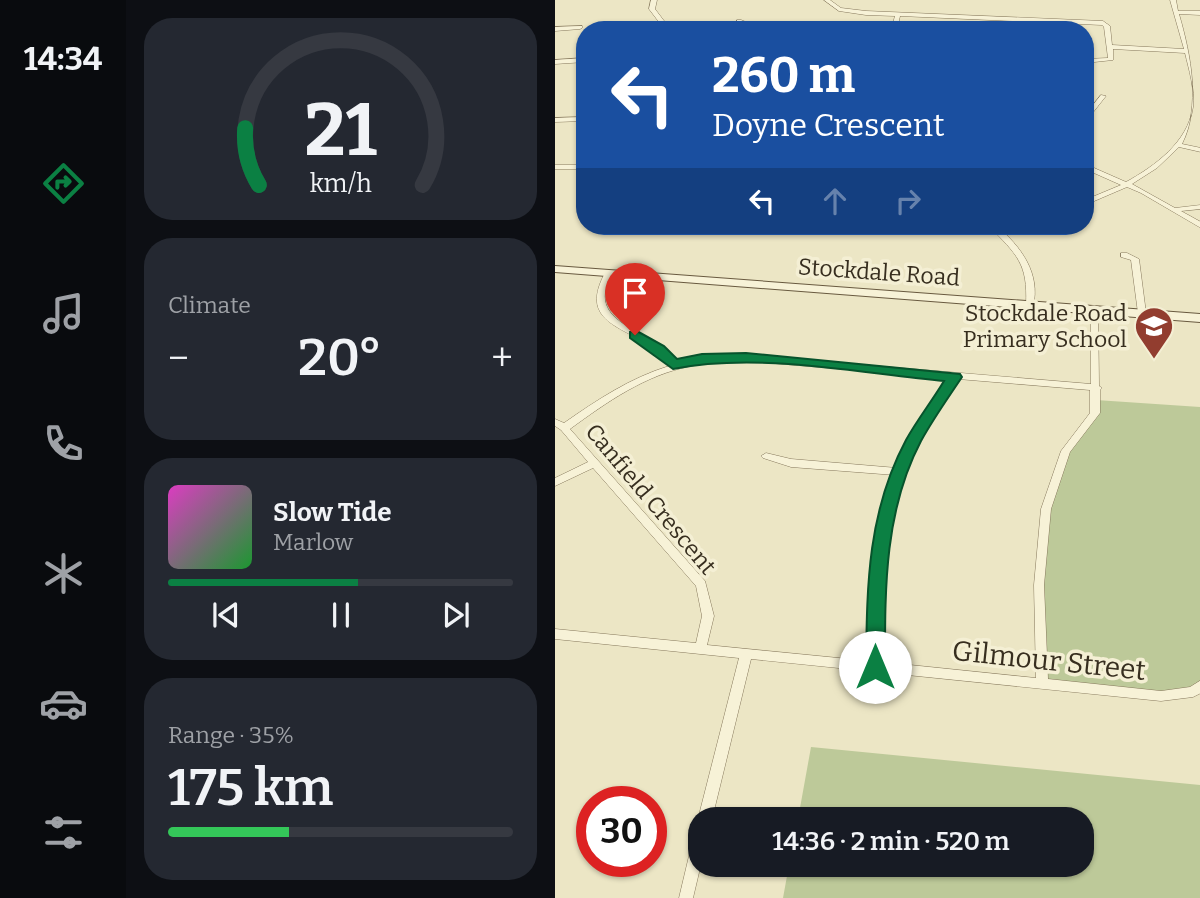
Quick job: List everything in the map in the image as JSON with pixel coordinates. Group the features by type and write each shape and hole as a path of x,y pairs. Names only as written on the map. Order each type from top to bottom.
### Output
{"street":[{"path":"654,0 652,9 661,21"},
{"path":"827,0 850,11 1059,21"},
{"path":"1094,200 1117,192 1151,170 1178,145 1192,127 1198,88 1173,0"},
{"path":"1176,12 1200,13"},
{"path":"896,21 898,14"},
{"path":"967,21 968,17"},
{"path":"1094,23 1107,26 1111,60 1094,61"},
{"path":"555,29 576,27"},
{"path":"1110,47 1186,51"},
{"path":"555,62 576,61"},
{"path":"1094,105 1103,96"},
{"path":"555,120 576,119"},
{"path":"1178,145 1200,150"},
{"path":"555,167 576,167"},
{"path":"1094,170 1127,185 1200,226"},
{"path":"1176,211 1200,206"},
{"path":"1002,235 1018,250 1027,267 1033,283 1030,305"},
{"path":"1124,254 1135,259 1142,313"},
{"name":"Stockdale Road","path":"555,269 1200,318"},
{"path":"609,273 600,287 599,303 610,320 659,349 673,365"},
{"path":"1042,684 1039,585 1046,509 1066,451 1095,414 1095,310"},
{"path":"559,425 631,383 673,365 702,359 746,358 1097,388"},
{"path":"875,667 876,571 888,504 899,472 929,414 954,377"},
{"name":"Canfield Crescent","path":"559,425 701,584 708,616 700,649"},
{"path":"766,456 791,463 899,472"},
{"path":"555,482 593,464"},
{"name":"Gilmour Street","path":"555,634 1161,696 1193,692 1200,685"},
{"path":"708,807 746,654"},
{"path":"686,898 691,877"}],"green space":[{"path":"1096,400 1200,407 1200,685 1161,696 1042,684 1039,585 1046,509 1066,451 1095,414"},
{"path":"811,747 1200,785 1200,898 783,898 787,877 1094,877 1094,807 800,807"}],"place":[{"name":"Stockdale Road Primary School","path":"1154,360"}],"route":[{"path":"635,335 659,349 673,365 702,359 746,358 954,377 934,404 913,441 888,504 876,571 875,667"}]}
